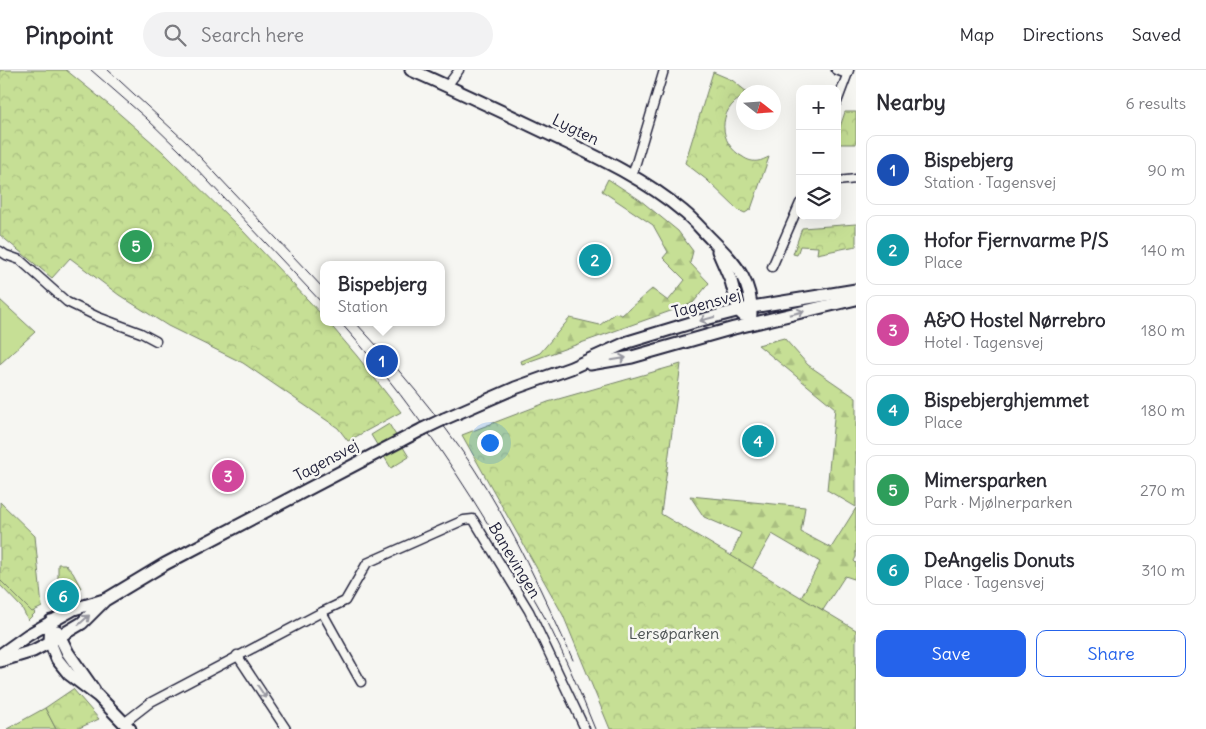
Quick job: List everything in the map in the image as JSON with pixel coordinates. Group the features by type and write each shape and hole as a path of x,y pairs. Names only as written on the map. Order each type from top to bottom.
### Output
{"street":[{"name":"Lygten","path":"411,70 592,155 632,176 685,212 735,265 742,275 752,307 750,324"},
{"path":"447,86 459,70"},
{"path":"632,176 664,70"},
{"path":"836,70 848,72 841,91"},
{"path":"841,181 856,179"},
{"path":"772,267 796,212"},
{"name":"Lygten","path":"713,241 731,281 739,311 750,324"},
{"path":"0,251 20,260 66,302 156,341"},
{"name":"Tagensvej","path":"0,661 34,652 82,623 105,600 165,564 407,436 475,405 571,368 628,342 752,307 856,290"},
{"name":"Tagensvej","path":"571,368 632,356 750,324 856,299"},
{"name":"Banevingen","path":"127,726 151,702 322,612 345,602 367,562 464,520 474,519 529,611 585,729"},
{"name":"Tagensvej","path":"0,655 74,608 105,600"},
{"path":"322,612 361,682"},
{"path":"51,621 55,639 68,653 98,696 127,726"},
{"path":"237,656 286,729"}],"green space":[{"path":"0,70 66,70 162,151 243,231 320,313 320,326 331,326 401,412 348,441 338,428 243,363 168,326 119,295 70,258 52,278 0,235"},
{"path":"713,72 732,80 738,85 736,85 736,101 725,118 725,135 729,144 735,151 750,160 759,161 769,157 751,209 745,213 738,210 707,180 685,163"},
{"path":"845,112 856,112 856,144 841,144 841,124"},
{"path":"608,179 640,200 678,231 693,251 690,263 709,283 693,303 522,364 521,361 540,353 570,318 600,325 615,313 622,315 652,289 668,301 685,280 663,258 668,252 653,225 602,191"},
{"path":"856,224 856,246 817,254 818,247 800,246 797,255 793,254 802,228"},
{"path":"0,300 35,332 0,364"},
{"path":"784,338 808,365 856,398 856,507 827,490 835,408 758,345"},
{"name":"Lersøparken","path":"681,364 661,514 856,630 856,729 610,729 563,615 462,435 548,402"},
{"path":"389,424 409,457 391,468 371,435"},
{"path":"690,496 805,507 801,532 831,548 856,508 856,557 854,561 856,563 856,574 854,579 845,576 823,610 801,598 820,562 772,534 752,569 731,556 741,533 704,517"},
{"path":"0,502 35,536 42,607 32,612 0,580"},
{"path":"58,564 65,564 73,573 81,588 64,597 58,583"},
{"path":"0,573 35,613 28,620 22,608 0,585"},
{"path":"73,689 99,719 77,729 56,729 45,708"},
{"path":"45,708 56,729 7,729"}],"tram line":[{"path":"91,70 179,150 320,301"},
{"path":"108,70 186,142 320,285"},
{"path":"344,326 400,394 472,497 549,625 595,729"},
{"path":"359,326 417,392 446,429 488,490 539,586 573,660"}],"place":[{"name":"Mimersparken","path":"136,246"},
{"name":"Hofor Fjernvarme P/S","path":"595,260"},
{"name":"Bispebjerg","path":"382,361"},
{"name":"Bispebjerghjemmet","path":"758,441"},
{"name":"A&O Hostel Nørrebro","path":"228,476"},
{"name":"DeAngelis Donuts","path":"63,596"}]}
